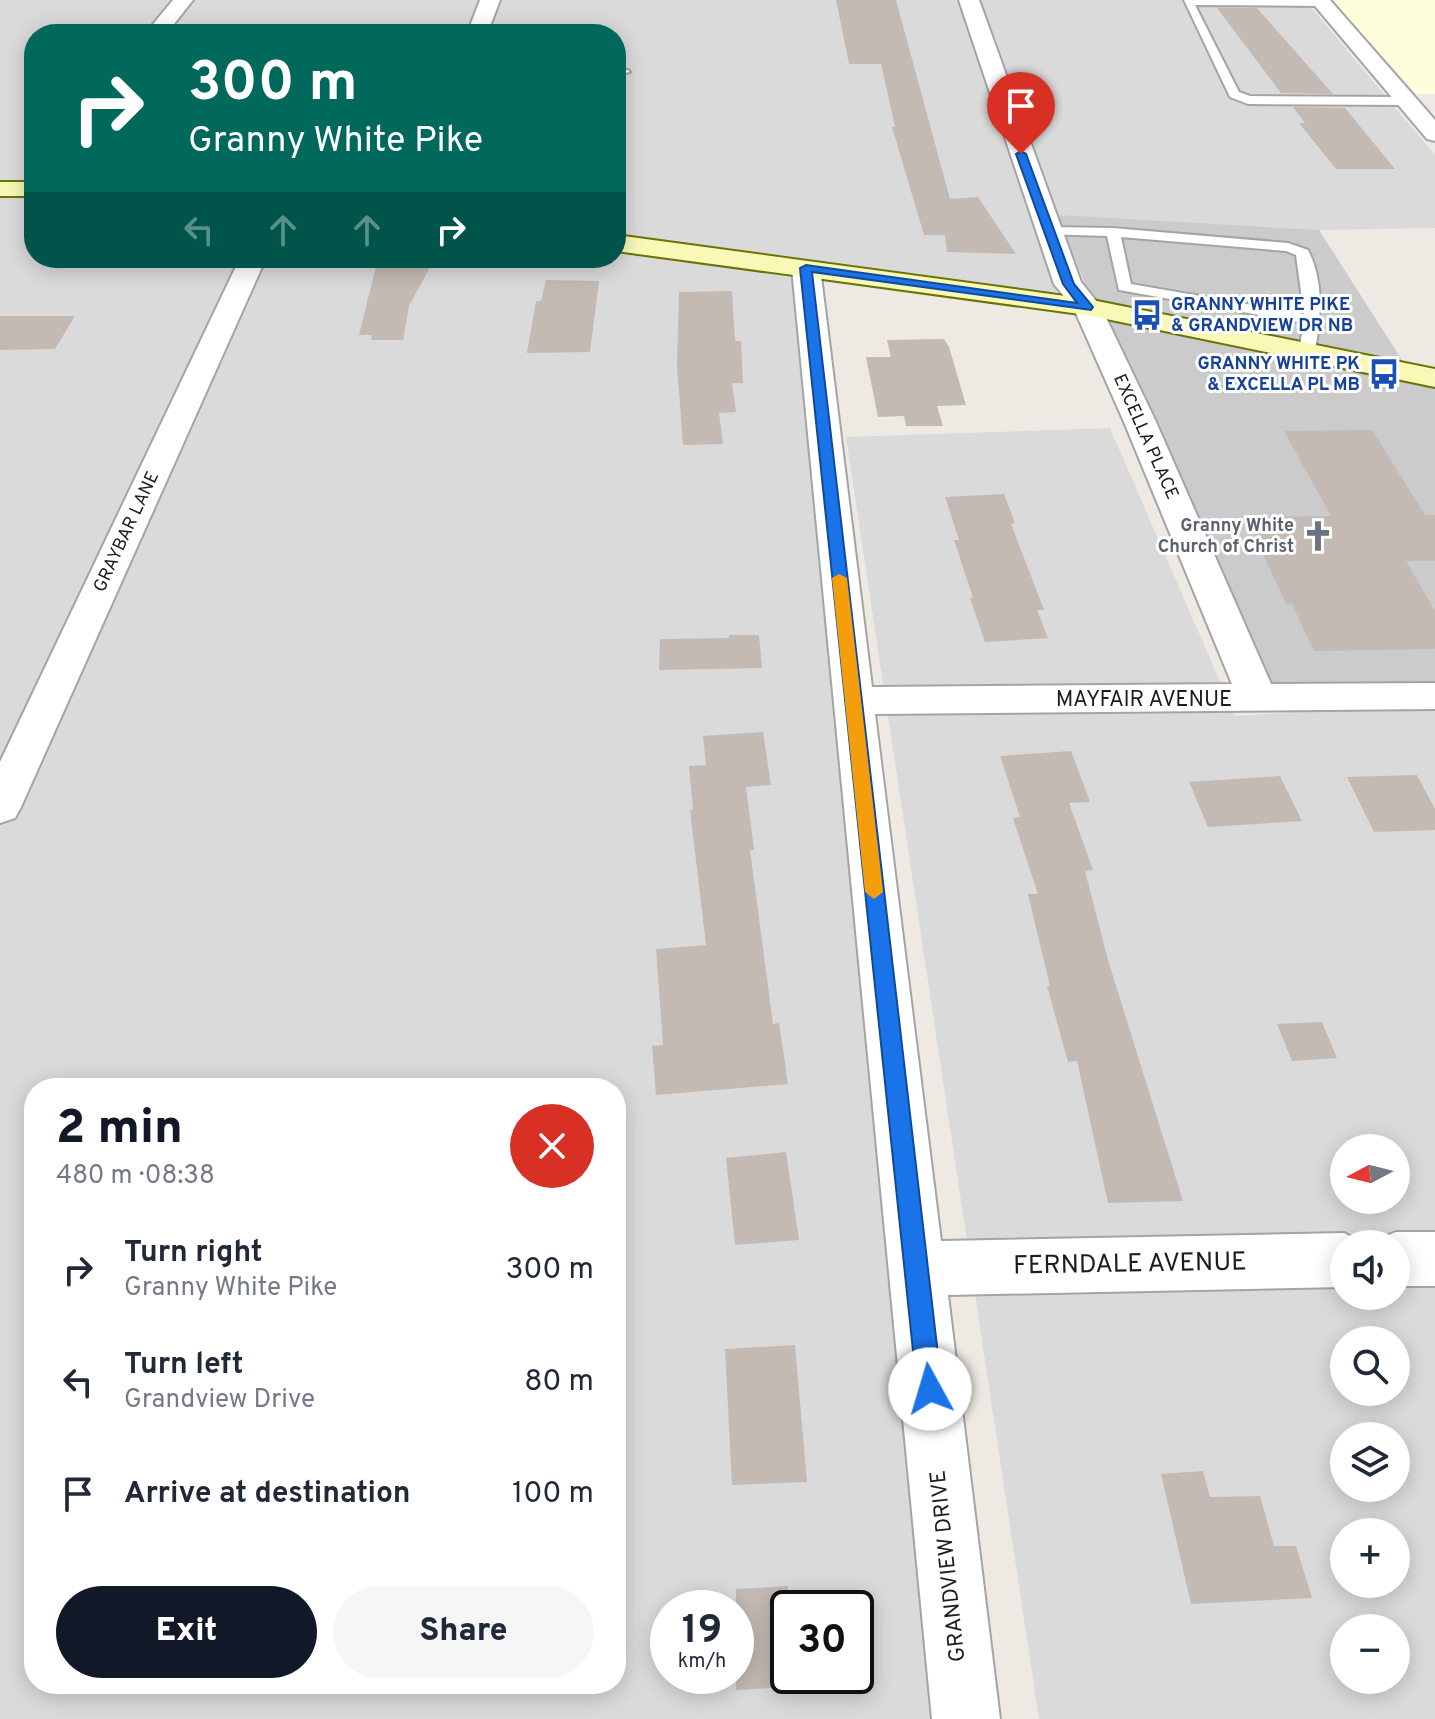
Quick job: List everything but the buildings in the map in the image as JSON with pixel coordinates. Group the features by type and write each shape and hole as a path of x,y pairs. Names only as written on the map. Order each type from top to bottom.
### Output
{"main road":[{"path":"0,189 24,189"},
{"path":"626,244 1087,307 1435,378"}],"street":[{"path":"163,24 183,0"},
{"path":"481,24 490,0"},
{"path":"969,0 1068,284 1087,307"},
{"path":"1321,2 1435,134"},
{"path":"1406,101 1435,101"},
{"name":"GRAYBAR LANE","path":"0,807 248,268"},
{"name":"GRANDVIEW DRIVE","path":"806,268 966,1719"},
{"name":"EXCELLA PLACE","path":"1087,307 1140,422 1258,699"},
{"name":"MAYFAIR AVENUE","path":"852,701 1435,696"},
{"path":"1410,1259 1435,1259"},
{"name":"FERNDALE AVENUE","path":"916,1269 1330,1260"}],"lane":[{"path":"1321,2 1188,2 1234,94 1262,103 1406,101"},
{"path":"1049,231 1113,232 1288,247 1303,253 1311,280 1314,320 1307,350"},
{"path":"1113,232 1124,287 1314,320"}],"shaded area":[{"path":"0,0 1305,0 1435,155 1435,228 1319,230 1029,215 1058,296 626,237 626,24 24,24 24,183 0,183"},
{"path":"1331,0 1435,0 1435,94 1416,94"},
{"path":"0,194 24,194 24,268 626,268 626,249 793,278 960,1719 0,1719"},
{"name":"Granny White Church of Christ","path":"1057,215 1319,230 1416,382 1435,386 1435,685 1273,690 1090,296"},
{"path":"1110,428 1235,716 1435,702 1435,1719 1039,1719 846,437"}],"slow traffic":[{"path":"839,578 874,892"}],"place":[{"name":"GRANNY WHITE PIKE & GRANDVIEW DR NB","path":"1147,315"},
{"name":"GRANNY WHITE PK & EXCELLA PL MB","path":"1384,374"},
{"name":"Granny White Church of Christ","path":"1318,536"}],"route":[{"path":"930,1389 806,268 1087,307 1068,284 1021,154"}]}
